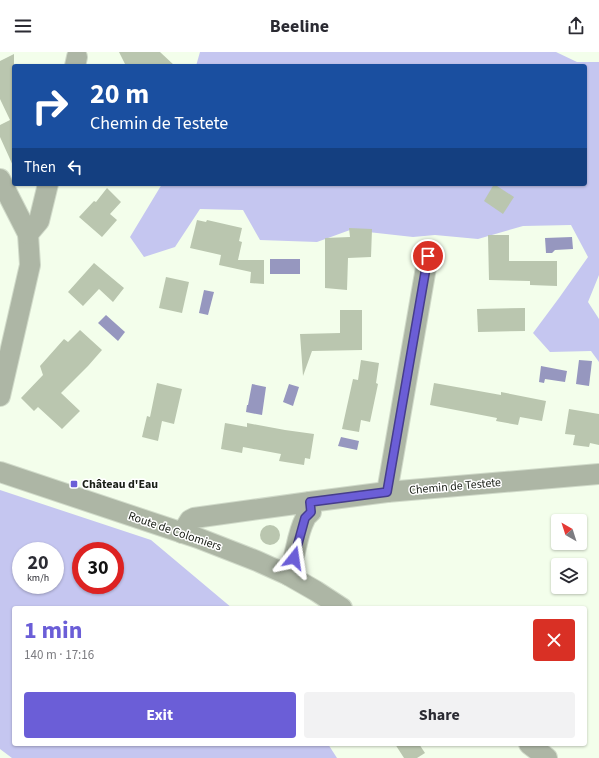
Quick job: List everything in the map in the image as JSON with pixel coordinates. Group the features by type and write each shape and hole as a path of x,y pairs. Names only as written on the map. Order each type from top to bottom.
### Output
{"street":[{"path":"0,179 28,234 30,265 0,396"},
{"path":"28,234 39,221 48,186"},
{"path":"387,492 428,256"},
{"name":"Route de Colomiers","path":"0,472 198,538 257,561 288,574 339,606"},
{"name":"Chemin de Testete","path":"182,533 190,520 194,518 387,492 599,474"},
{"path":"288,574 303,523 305,518 311,512 310,502"},
{"path":"532,746 547,758"}],"shaded area":[{"path":"200,52 556,52 577,62 599,62 599,275 588,302 599,319 599,362 591,351 550,352 533,333 588,257 571,225 523,226 478,239 435,235 413,237 350,230 317,242 260,240 243,210 200,209 175,247 144,257 130,237 161,186 587,186 587,64 197,64"},
{"path":"572,237 573,249 555,250 552,253 546,253 545,238"},
{"path":"270,259 300,259 300,274 270,274"},
{"path":"204,290 214,292 208,315 199,313"},
{"path":"106,315 125,332 118,341 98,323"},
{"path":"579,360 592,361 589,386 576,384"},
{"path":"541,366 567,371 565,382 545,379 544,383 539,382"},
{"path":"252,384 266,387 262,415 246,412"},
{"path":"289,384 299,387 293,406 283,402"},
{"path":"341,437 359,441 357,450 338,446"},
{"path":"0,490 151,540 230,606 12,606 12,746 329,746 337,758 12,758 0,749"}],"building":[{"path":"119,52 160,52 173,64 125,64"},
{"path":"14,54 14,64 12,64 12,164 0,137 0,125 10,120 0,99 0,61"},
{"path":"493,186 497,186 514,197 503,214 484,201"},
{"path":"107,188 121,202 110,214 117,220 102,237 79,217 94,201 96,202"},
{"path":"197,220 206,222 207,220 242,228 239,241 242,242 238,260 264,260 264,284 250,283 251,272 219,265 221,255 190,248"},
{"path":"349,228 372,229 371,257 348,258 347,290 325,288 325,238 350,237"},
{"path":"488,235 509,235 509,261 557,261 557,286 530,285 530,281 489,280"},
{"path":"94,263 124,288 113,302 99,289 83,306 68,292"},
{"path":"166,277 189,282 182,313 159,308"},
{"path":"525,308 525,331 478,332 477,309"},
{"path":"340,310 362,310 362,350 312,351 303,376 300,334 340,333"},
{"path":"80,330 102,350 61,393 80,411 62,429 38,407 34,411 21,398 43,375 40,366 64,339 68,342"},
{"path":"361,360 379,363 376,383 378,384 370,422 361,420 359,432 342,429 353,379 358,380"},
{"path":"157,383 182,389 174,424 162,421 158,441 142,437 147,416 150,417"},
{"path":"434,383 501,395 501,392 546,401 542,421 520,417 518,425 496,421 497,418 430,405"},
{"path":"569,409 599,414 599,445 590,443 589,447 573,445 575,435 565,434"},
{"path":"225,423 247,427 247,423 314,434 310,459 305,458 304,465 279,461 281,454 243,447 242,453 221,449"},
{"path":"270,525 277,528 280,535 277,542 270,545 263,542 260,535 263,528"},
{"path":"396,746 420,746 425,753 417,758 404,758"}],"place":[{"name":"Château d'Eau","path":"74,484"}],"route":[{"path":"294,558 305,518 311,512 310,502 387,492 428,256"}]}
